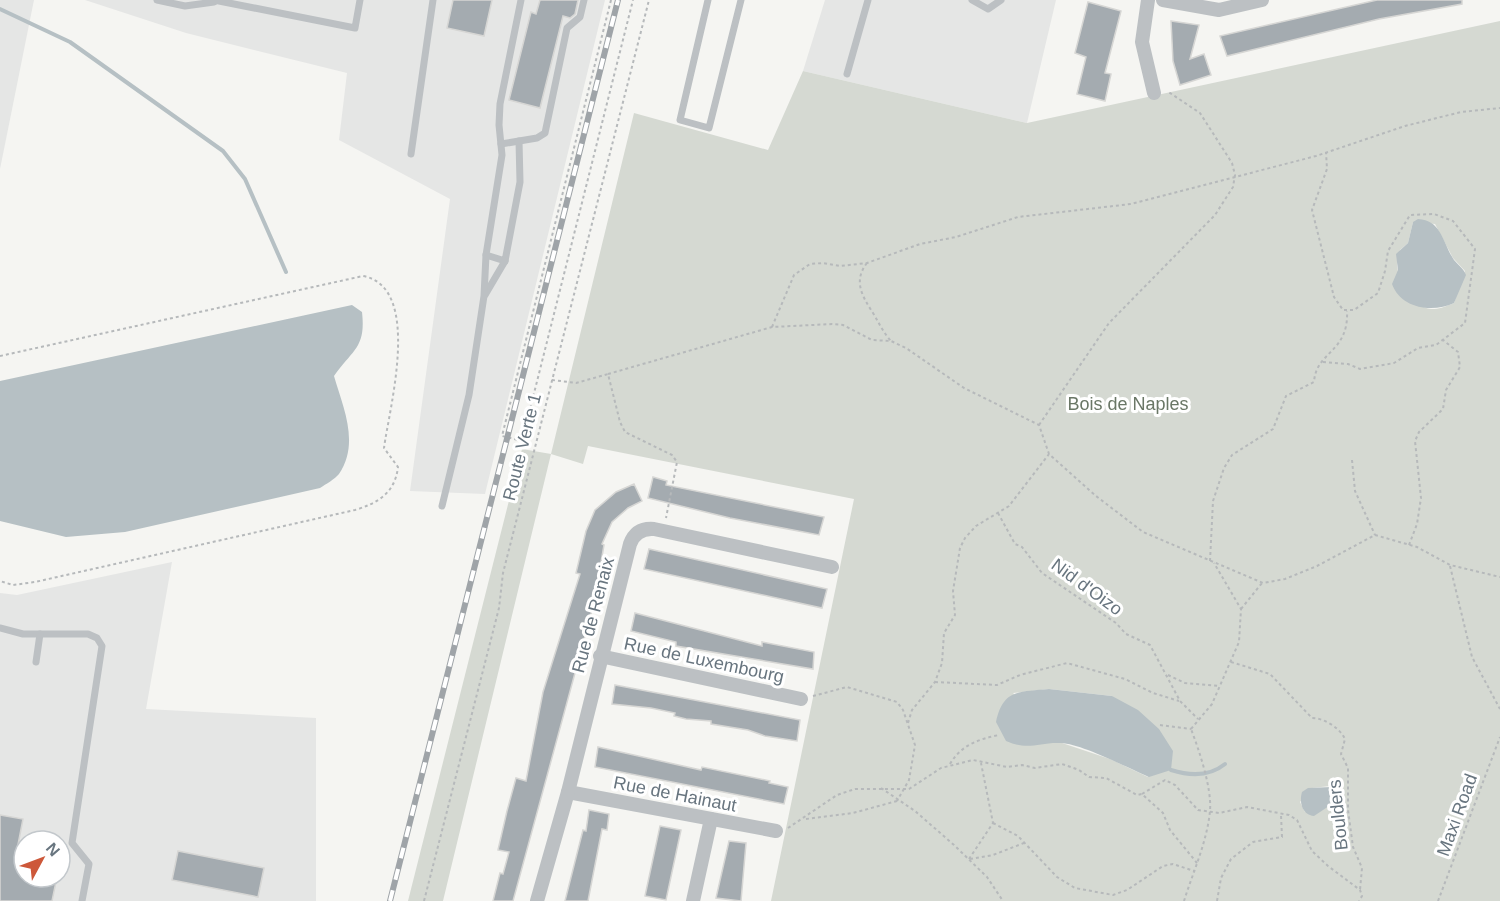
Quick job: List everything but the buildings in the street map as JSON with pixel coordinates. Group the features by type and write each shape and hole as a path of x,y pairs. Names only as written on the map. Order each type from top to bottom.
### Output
{"street":[{"path":"1148,0 1142,42 1160,92"},
{"path":"1163,0 1219,10 1262,0"},
{"name":"Rue de Renaix","path":"537,901 568,792 600,656 630,543 642,530 654,529 832,567"},
{"name":"Rue de Luxembourg","path":"600,656 801,699"},
{"name":"Rue de Hainaut","path":"568,792 776,831"},
{"path":"693,901 711,819"}],"lane":[{"path":"158,0 185,6 214,1 355,28 360,0"},
{"path":"411,154 433,0"},
{"path":"442,506 465,416 484,296 486,255 501,166 500,104 521,0"},
{"path":"501,144 537,138 544,133 567,28 580,17 584,0"},
{"path":"708,0 680,120 713,129 741,0"},
{"path":"847,74 868,0"},
{"path":"972,0 988,9 1000,0"},
{"path":"484,296 505,261 520,182 519,141"},
{"path":"486,255 505,261"},
{"path":"0,628 13,633 88,634 97,638 102,646 72,843 89,864 82,901"},
{"path":"36,662 40,634"}],"path":[{"path":"612,0 502,436 522,441 633,0"},
{"name":"Route Verte 1","path":"424,901 499,608 502,580 649,0"},
{"path":"1039,425 1109,323 1215,215 1233,187 1235,178 1232,163 1200,113 1160,92"},
{"path":"772,327 794,275 800,268 823,262 840,266 867,263 920,244 956,237 1018,217 1131,204 1235,178 1395,129 1461,112 1500,108"},
{"path":"1323,362 1348,364 1360,369 1387,365 1411,351 1433,347 1465,323 1467,299 1476,257 1475,249 1458,224 1431,214 1408,216 1406,225 1388,251 1384,278 1378,293 1354,310 1347,311 1339,306 1334,297 1312,210 1327,169 1326,152"},
{"path":"867,263 860,273 860,291 883,332 891,341"},
{"path":"0,356 363,276 371,279 385,291 398,317 397,359 384,448 385,454 394,460 398,467 393,484 376,503 343,513 35,582 13,585 0,581"},
{"path":"1210,561 1214,501 1224,468 1232,455 1273,429 1281,414 1286,396 1312,384 1323,362 1345,336 1347,311"},
{"path":"552,380 572,384 772,327 843,325 872,340 891,341 906,348 964,388 1039,425 1049,454 1096,496 1143,532 1263,583 1285,579 1317,566 1375,535 1409,544 1450,565 1500,577"},
{"path":"1409,544 1417,524 1421,498 1415,441 1419,432 1443,409 1446,390 1460,367 1458,352 1443,340"},
{"path":"608,374 620,424 630,437 674,457 678,464 665,523"},
{"path":"620,424 626,422"},
{"path":"660,450 662,444"},
{"path":"908,723 912,710 934,681 942,663 944,630 955,615 953,591 960,548 965,538 976,526 1009,506 1049,454"},
{"path":"1352,460 1355,491 1375,535"},
{"name":"Nid d'Oizo","path":"998,513 1015,544 1022,547 1042,573 1116,623 1126,634 1150,645 1180,701"},
{"path":"1191,729 1212,704 1239,642 1241,609 1214,562"},
{"path":"1450,565 1472,657 1500,709"},
{"path":"1241,609 1263,583"},
{"name":"Boulders","path":"1231,662 1270,674 1312,718 1321,718 1341,732 1345,740 1341,754 1348,768 1348,810 1353,847 1362,868 1360,890"},
{"path":"934,681 997,685 1020,675 1067,663 1108,673 1153,693 1180,701 1198,719"},
{"path":"1168,675 1185,683 1221,686"},
{"path":"801,699 847,687 897,702 908,723 915,745 909,780 901,790 897,801"},
{"path":"1160,724 1191,729"},
{"path":"1184,901 1197,864 1210,811 1203,760 1191,729"},
{"path":"950,764 956,754 972,742 999,735"},
{"name":"Maxi Road","path":"1438,901 1500,737"},
{"path":"776,831 804,820 837,795 855,789 909,789 950,764 973,759 981,763 1035,768 1062,764 1079,770 1089,777 1106,778 1137,795 1165,780 1175,785 1198,810 1219,813 1247,807 1298,820 1312,851 1360,890 1362,896 1359,901"},
{"path":"969,860 993,823 981,763"},
{"path":"881,788 897,801 915,811 969,860 987,877 1003,901"},
{"path":"1142,794 1162,813 1170,830 1197,864"},
{"path":"804,820 853,813 897,801"},
{"path":"811,814 824,817"},
{"path":"1217,901 1225,866 1253,842 1282,837 1281,815"},
{"path":"993,823 1024,843 1057,877 1075,888 1113,895 1127,890 1163,866 1173,864 1194,872"},
{"path":"969,860 993,855 1024,843"}],"shaded area":[{"path":"0,0 34,0 0,169"},
{"path":"85,0 605,0 485,494 410,491 450,199 339,140 347,73 186,33"},
{"path":"825,0 1056,0 1027,123 803,71"},
{"path":"1418,219 1426,220 1437,228 1450,254 1466,275 1454,303 1446,306 1428,308 1410,304 1396,292 1392,284 1398,270 1396,254 1408,243 1413,222"},
{"path":"352,305 362,312 363,324 360,341 334,376 348,425 348,450 339,474 320,488 125,532 66,537 0,521 0,381"},
{"path":"172,562 146,709 316,718 316,901 0,901 0,593 17,595"},
{"path":"1049,689 1112,696 1138,710 1159,729 1173,751 1171,770 1149,777 1070,744 1027,746 1006,741 996,722 1003,703 1014,694"},
{"path":"1332,787 1336,791 1329,806 1314,816 1304,811 1301,804 1302,792 1308,788"}],"green space":[{"name":"Bois de Naples","path":"1500,21 1500,901 771,901 854,499 588,446 583,464 551,454 634,113 768,150 803,71 1027,123","holes":["1413,222 1435,224 1453,258 1465,271 1454,303 1431,309 1402,298 1397,265 1400,250 1408,243","1049,689 1112,696 1148,777 1110,759 1062,743 1013,693","1330,786 1335,795 1323,809 1316,812 1305,812 1300,802 1312,788"]},
{"path":"522,449 551,454 443,901 408,901"}],"waterway":[{"path":"0,9 70,42 223,151 245,179 286,272"},
{"path":"1171,770 1199,774 1212,771 1225,764"}],"railway":[{"path":"390,901 618,0"}]}
